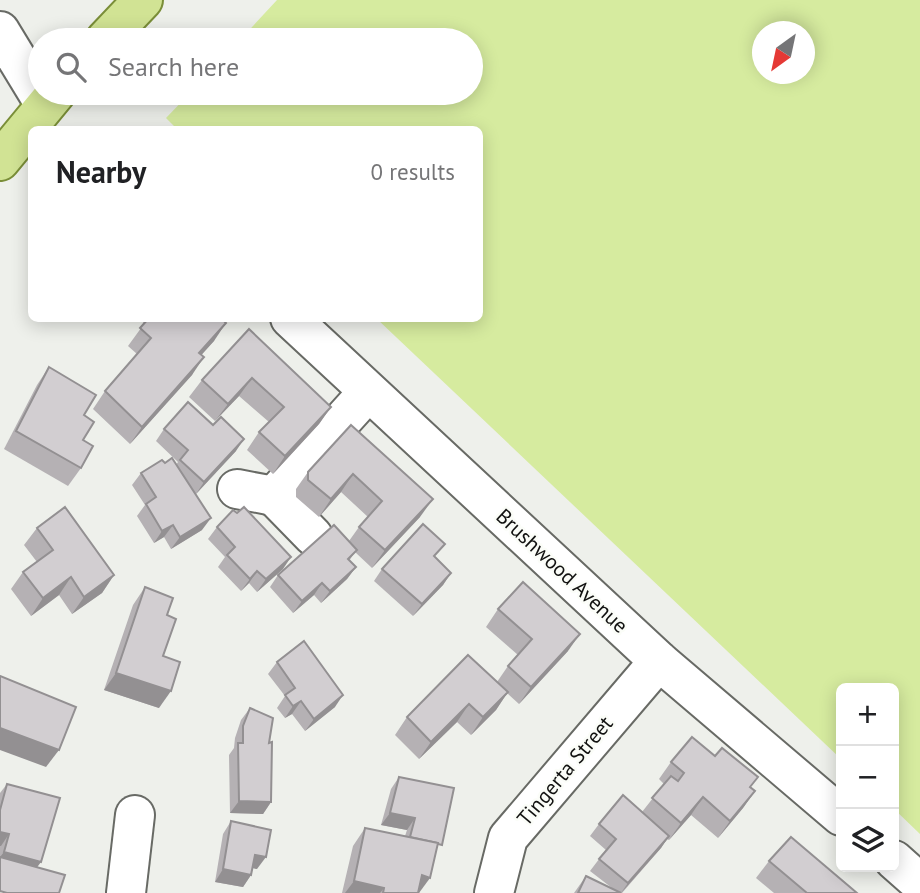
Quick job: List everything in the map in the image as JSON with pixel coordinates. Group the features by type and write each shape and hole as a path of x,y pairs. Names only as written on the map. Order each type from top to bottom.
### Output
{"main road":[{"path":"116,28 143,0"},
{"path":"28,126 45,105"},
{"path":"0,161 28,126"}],"street":[{"path":"0,31 28,69"},
{"name":"Brushwood Avenue","path":"294,322 659,661 836,812"},
{"path":"274,496 368,392"},
{"path":"237,489 274,496 313,536"},
{"name":"Tingerta Street","path":"494,893 508,838 659,661"},
{"path":"126,893 135,815"},
{"path":"899,864 920,883"}],"green space":[{"path":"277,0 920,0 920,834 899,814 899,683 836,683 836,754 380,322 483,322 483,126 174,126 166,118 178,105 483,105 483,28 251,28"}],"building":[{"path":"145,322 226,323 199,353 204,357 142,427 105,391 151,338 140,328"},
{"path":"249,329 331,407 285,456 259,432 284,407 252,378 228,404 202,380"},
{"path":"49,367 96,395 84,415 94,422 83,440 93,446 81,468 16,431"},
{"path":"188,402 213,425 221,417 244,439 204,482 180,460 188,450 164,429"},
{"path":"351,425 433,499 385,550 359,527 382,501 353,474 331,499 308,480 308,472"},
{"path":"172,458 211,518 180,537 173,525 162,531 146,504 156,497 141,473 162,460 165,463"},
{"path":"65,507 114,575 84,597 71,577 43,598 23,572 53,550 37,528"},
{"path":"244,507 291,557 266,579 257,571 250,579 227,555 235,547 217,527 233,510 237,513"},
{"path":"423,524 445,544 434,556 451,573 422,604 382,569"},
{"path":"334,525 357,550 348,559 356,567 330,591 322,583 302,601 278,575"},
{"path":"523,582 580,634 531,687 508,666 532,639 498,609"},
{"path":"145,587 173,598 167,615 176,619 163,656 180,662 171,691 116,673"},
{"path":"304,641 343,695 314,719 301,701 293,706 285,695 295,688 277,662"},
{"path":"468,655 508,692 483,717 469,704 431,742 407,717"},
{"path":"0,676 76,707 59,750 0,728"},
{"path":"250,708 273,718 269,743 272,742 271,802 239,801 238,743 243,743 243,726"},
{"path":"692,737 715,756 722,748 758,777 750,787 755,791 730,821 703,797 681,823 652,798 671,776 678,781 684,773 671,762"},
{"path":"399,777 454,788 442,845 410,837 415,818 390,813"},
{"path":"7,784 60,798 41,862 4,852 9,834 0,832 0,810"},
{"path":"623,795 669,836 628,883 599,859 616,839 599,824"},
{"path":"231,821 271,830 266,857 255,855 251,875 223,869"},
{"path":"365,828 438,843 430,878 422,875 418,893 383,893 384,888 354,881"},
{"path":"791,837 857,893 807,893 769,861"},
{"path":"0,857 65,875 59,893 0,891"},
{"path":"586,876 621,893 578,893"}]}
